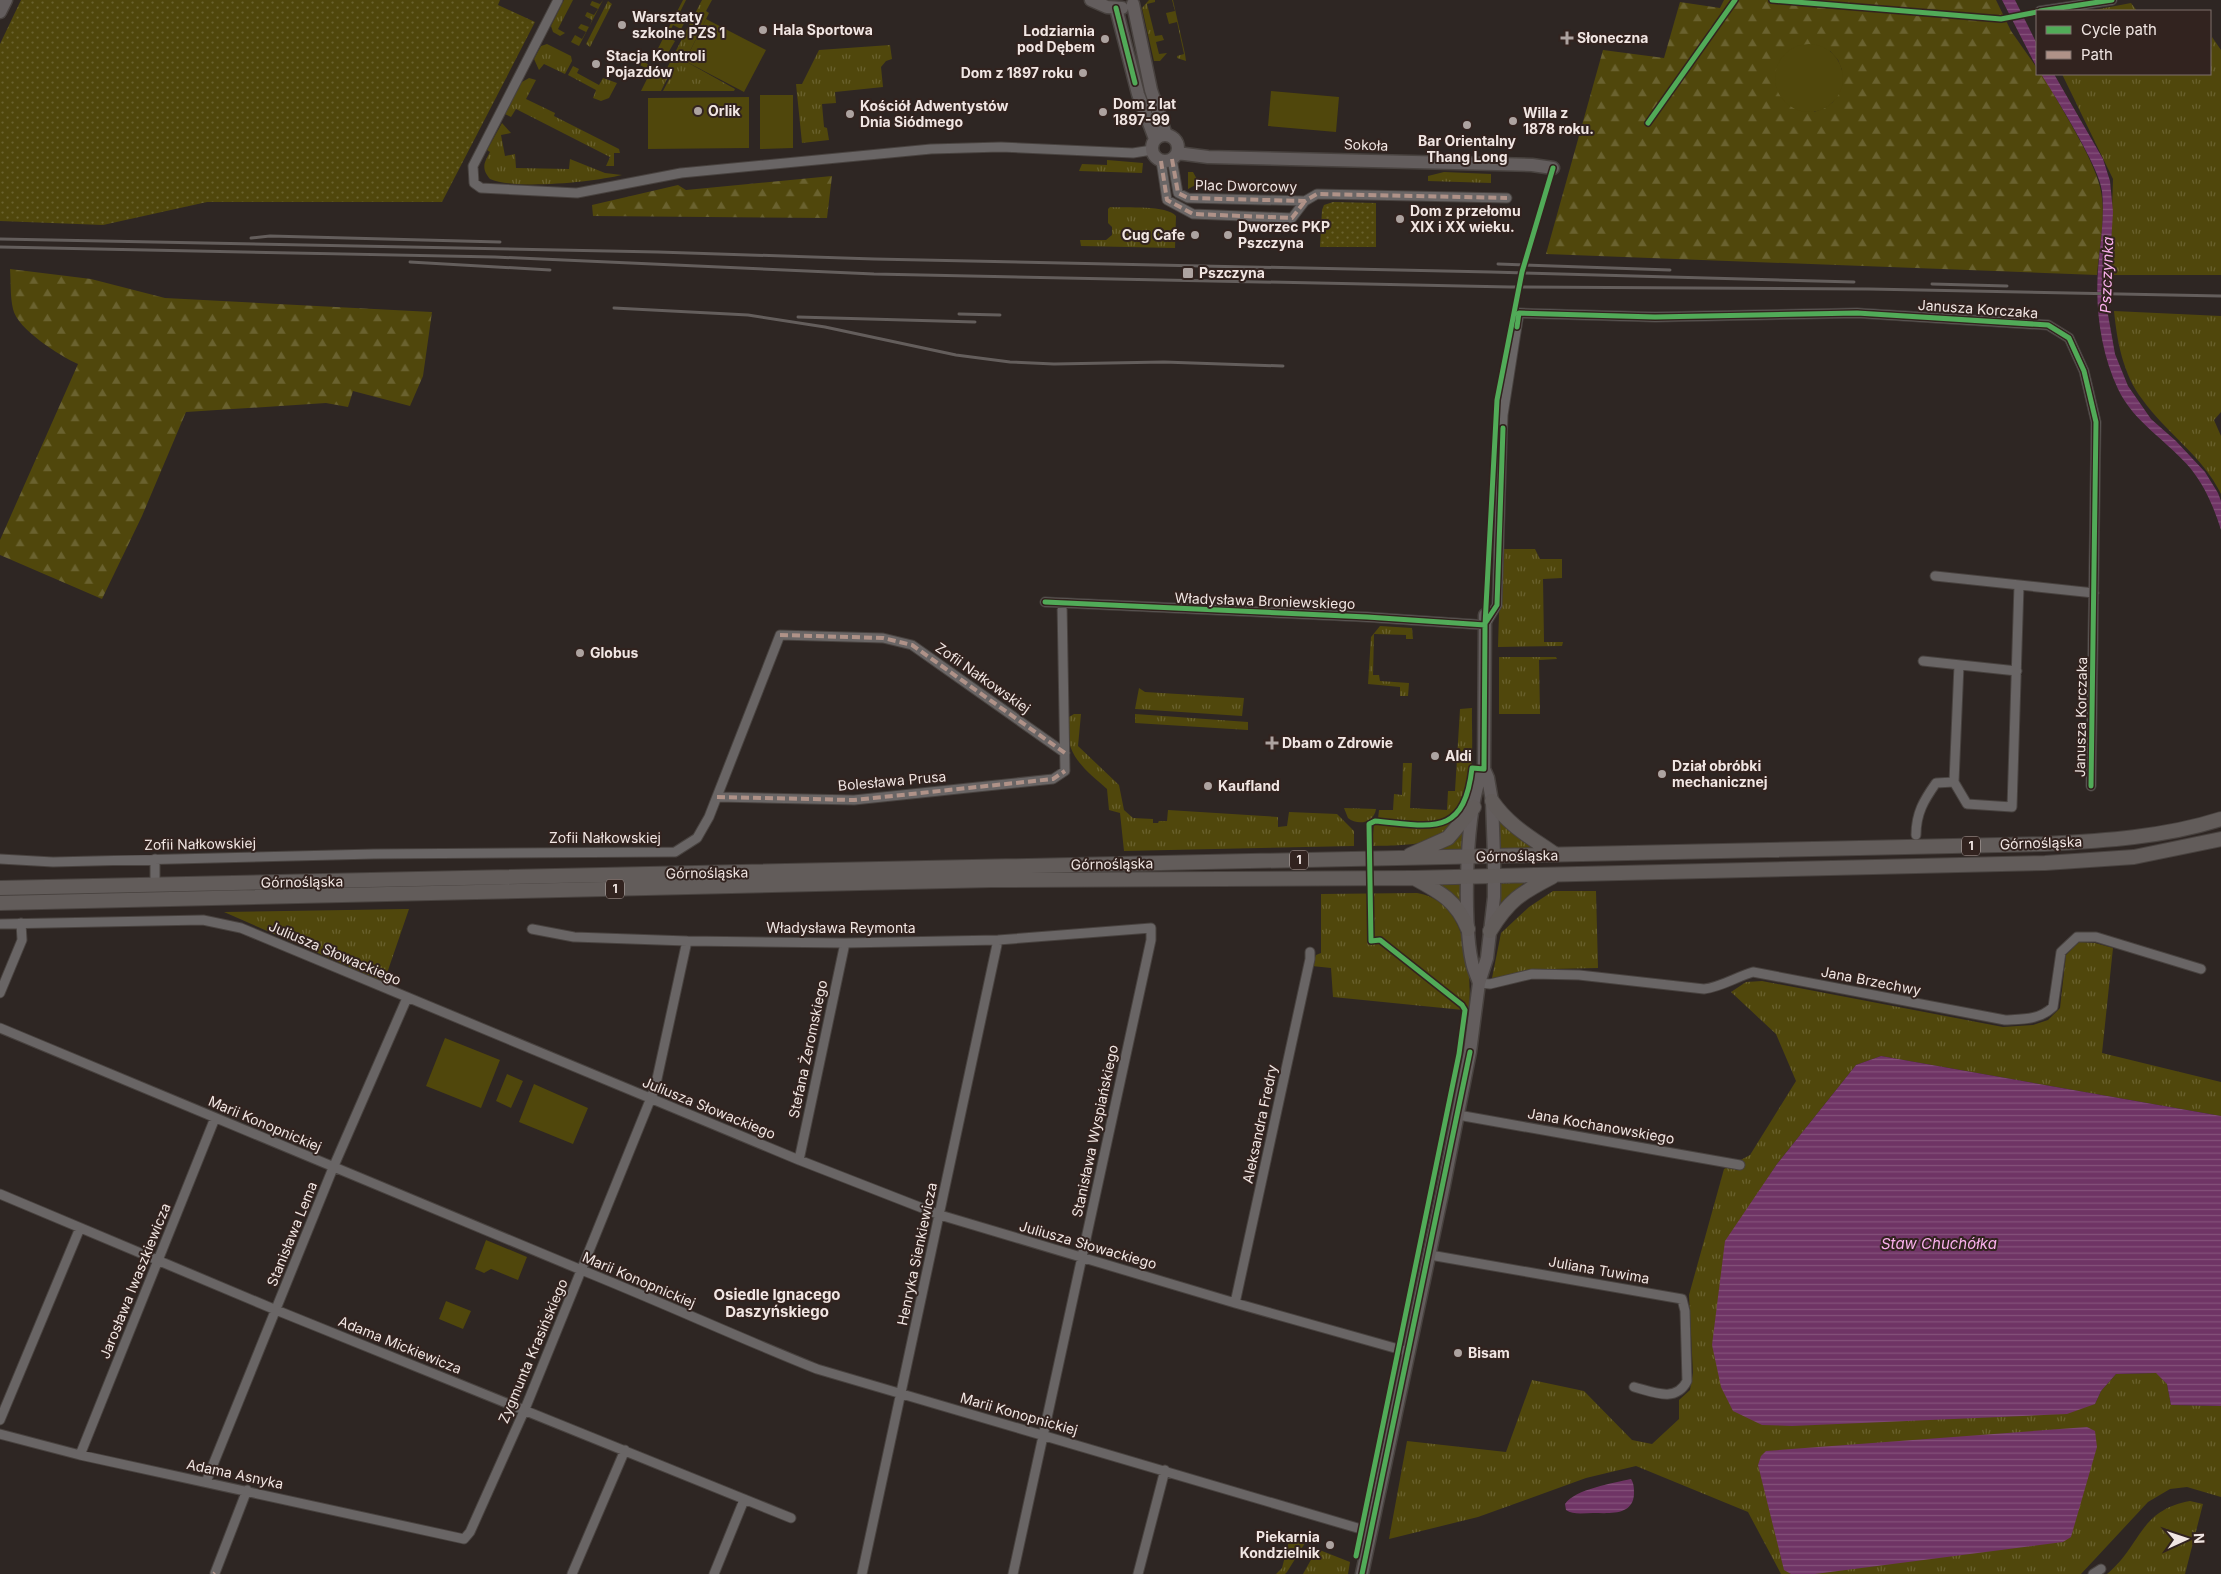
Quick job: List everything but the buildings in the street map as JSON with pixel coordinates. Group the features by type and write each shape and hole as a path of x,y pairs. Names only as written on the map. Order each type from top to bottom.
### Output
{"main road":[{"path":"1492,801 1502,816 1520,832 1556,855"},
{"path":"1402,858 1448,838 1474,807"},
{"name":"Górnośląska","path":"0,888 2073,843 2170,831 2221,819"},
{"name":"Górnośląska","path":"0,903 982,880 1414,878 2064,862 2134,856 2221,838"},
{"path":"1490,931 1504,910 1518,896 1556,875"},
{"path":"1414,878 1450,901 1463,916 1468,929"}],"street":[{"path":"0,12 6,0"},
{"path":"558,0 473,166 474,183 481,188 490,191 578,193 681,173 850,156 931,149 1001,147 1133,153 1158,141 1176,141 1170,158 1167,200 1193,214 1292,218 1305,201"},
{"path":"1091,0 1116,8 1136,2 1158,141 1155,157 1170,158"},
{"path":"2050,10 2112,0"},
{"path":"1116,8 1138,94 1158,141"},
{"name":"Sokoła","path":"1170,158 1208,157 1522,164 1553,168"},
{"name":"Plac Dworcowy","path":"1170,158 1178,193 1188,198 1305,201 1317,194 1507,198"},
{"name":"Janusza Korczaka","path":"1485,620 1497,605 1504,415 1519,313 1655,317 1857,313 2048,325 2069,338 2084,371 2096,422 2091,786"},
{"path":"1935,576 2094,593"},
{"path":"1959,665 1954,782 1968,804 2012,808 2019,585"},
{"name":"Władysława Broniewskiego","path":"1044,602 1366,617 1485,620"},
{"path":"1062,603 1065,753"},
{"path":"1362,1574 1430,1254 1470,1052 1480,984 1487,958 1494,856 1492,801 1488,778 1484,768 1485,620"},
{"name":"Zofii Nałkowskiej","path":"0,858 53,862 374,854 675,852 696,838 709,817 780,635 883,638 912,645 1065,753"},
{"path":"1923,661 2016,671"},
{"name":"Bolesława Prusa","path":"717,797 854,800 1053,779 1065,771 1065,753"},
{"path":"1480,984 1472,962 1468,929 1467,876 1474,807 1479,777 1484,768"},
{"path":"1916,835 1916,820 1923,802 1936,783 1954,782"},
{"path":"155,859 155,885"},
{"name":"Juliusza Słowackiego","path":"0,924 202,920 241,928 407,998 652,1097 799,1160 940,1214 1082,1258 1410,1352"},
{"path":"0,993 22,940 21,923"},
{"name":"Władysława Reymonta","path":"532,929 574,937 845,943 998,940 1151,928"},
{"name":"Stanisława Wyspiańskiego","path":"1013,1574 1151,940 1151,928"},
{"name":"Jana Brzechwy","path":"1480,984 1490,984 1532,974 1579,975 1704,989 1717,987 1736,977 1753,972 2004,1020 2032,1019 2044,1015 2053,1007 2061,952 2077,937 2096,936 2201,969"},
{"name":"Henryka Sienkiewicza","path":"862,1574 998,940"},
{"name":"Zygmunta Krasińskiego","path":"464,1539 470,1532 525,1409 652,1097 688,941"},
{"name":"Stefana Żeromskiego","path":"799,1160 845,943"},
{"name":"Aleksandra Fredry","path":"1236,1303 1310,952"},
{"name":"Stanisława Lema","path":"206,1482 333,1168 407,998"},
{"name":"Marii Konopnickiej","path":"0,1028 817,1368 1372,1532"},
{"name":"Jana Kochanowskiego","path":"1458,1115 1740,1165"},
{"name":"Jarosława Iwaszkiewicza","path":"80,1455 215,1118"},
{"name":"Adama Mickiewicza","path":"0,1194 276,1310 791,1518"},
{"path":"0,1420 80,1228"},
{"name":"Juliana Tuwima","path":"1430,1254 1682,1299 1686,1310 1687,1381 1684,1386 1673,1394 1634,1387"},
{"name":"Adama Asnyka","path":"0,1434 80,1455 464,1539"},
{"path":"572,1574 625,1450"},
{"path":"1138,1574 1165,1470"},
{"path":"214,1573 247,1490"},
{"path":"714,1574 744,1500"}],"green space":[{"path":"21,0 500,0 498,5 535,22 442,202 207,202 103,225 0,221 0,44"},
{"path":"564,0 573,0 558,29 565,33 560,36 553,32 551,26"},
{"path":"603,0 589,26 592,20 585,16 587,12 594,15 598,9 590,5 592,1 600,4"},
{"path":"683,0 686,0 680,12 688,16 681,29 673,25 667,37 675,41 668,53 661,50 655,61 652,60"},
{"path":"702,0 712,0 706,11 709,13 685,61 735,89 734,91 663,91 673,72 667,68"},
{"path":"1149,0 1155,0 1155,2 1147,4 1155,36 1162,35 1164,40 1156,42 1159,54 1167,53 1160,61 1154,61 1142,8"},
{"path":"1173,0 1186,61 1177,58 1177,56 1184,54 1177,22 1169,24 1166,13 1175,11"},
{"path":"1724,0 1996,0 2011,31 2036,67 2036,75 2043,75 2044,77 2083,146 2096,174 2103,208 2097,275 1546,254 1603,50 1664,58 1680,2 1720,8","holes":["1830,51 1838,60 1842,70 1833,102 1814,112"]},
{"path":"608,1 612,4 590,47 586,44"},
{"path":"2131,3 2136,10 2094,10"},
{"path":"706,19 766,50 744,92 685,61"},
{"path":"581,24 589,27 579,46 571,42 575,35 582,39 586,32 578,28"},
{"path":"2212,37 2221,50 2221,275 2110,275 2113,179 2062,75 2211,75"},
{"path":"547,44 571,56 572,61 565,74 544,64 539,70 534,59 541,46"},
{"path":"1809,44 1822,47 1833,54 1840,65 1843,78 1840,91 1833,102 1822,109 1809,112 1796,109 1785,102 1778,91 1775,78 1778,65 1785,54 1796,47"},
{"path":"890,45 892,59 886,61 881,67 883,87 835,92 836,103 822,104 824,127 827,128 829,140 802,143 796,84 802,84 819,50"},
{"path":"642,61 669,75 661,91 641,91 651,71 640,65"},
{"path":"573,66 579,69 577,73 599,85 603,78 617,83 609,98 601,101 593,98 596,90 568,75"},
{"path":"529,78 536,80 526,99 555,113 554,116 619,149 620,153 614,153 614,166 606,166 610,157 516,109 511,117 505,114 522,82"},
{"path":"1271,91 1339,97 1336,132 1268,126"},
{"path":"760,95 793,95 793,148 760,149"},
{"name":"Orlik","path":"749,97 749,148 648,149 648,98"},
{"path":"502,123 511,133 501,135 505,156 515,154 516,168 569,169 570,159 605,173 622,175 554,184 517,184 490,179 484,169 490,152 487,150"},
{"path":"1107,160 1143,163 1142,173 1079,171 1082,164 1107,165"},
{"path":"1188,172 1193,172 1199,183 1188,189"},
{"path":"1444,172 1491,174 1491,183 1428,181 1428,176"},
{"path":"832,176 827,218 593,216 592,205 678,185 686,190"},
{"path":"1333,202 1376,203 1376,247 1320,247 1322,210 1324,205"},
{"path":"1110,207 1136,207 1171,212 1176,216 1175,248 1081,246 1080,240 1106,240 1112,235 1112,227 1108,223 1108,209"},
{"path":"10,269 91,279 165,298 432,312 423,376 410,406 353,391 348,407 326,403 186,412 142,516 102,599 0,555 0,540 78,364 40,341 16,317 12,304"},
{"path":"2114,311 2221,316 2221,412 2214,420 2221,436 2221,494 2204,467 2162,423 2135,389 2122,357"},
{"path":"1501,549 1535,549 1540,559 1562,559 1562,578 1543,579 1544,642 1563,642 1562,646 1498,647"},
{"path":"1380,626 1412,628 1413,639 1406,639 1406,635 1374,634 1373,675 1379,675 1380,681 1409,683 1408,696 1400,696 1400,687 1368,684 1371,637"},
{"path":"1499,657 1556,657 1557,659 1539,660 1540,714 1499,714"},
{"path":"1139,688 1145,692 1244,698 1242,716 1135,709"},
{"path":"1472,708 1470,777 1466,794 1459,808 1448,818 1432,824 1412,824 1378,819 1379,810 1393,810 1394,794 1402,795 1403,763 1412,763 1410,808 1447,810 1448,791 1455,791 1460,709"},
{"path":"1074,714 1081,714 1078,746 1119,785 1124,810 1133,818 1153,819 1153,823 1167,821 1168,810 1278,817 1278,827 1287,826 1289,812 1337,814 1354,831 1354,846 1124,851 1120,813 1109,810 1107,789 1083,767 1072,751 1067,731 1067,718"},
{"path":"1135,714 1248,722 1248,730 1135,723"},
{"path":"1344,808 1376,809 1375,814 1369,820 1356,822 1348,818"},
{"path":"1463,809 1457,822 1449,831 1438,838 1412,844 1372,846 1374,823 1422,828 1433,827 1454,819"},
{"path":"1499,821 1514,835 1537,848 1499,849"},
{"path":"1464,827 1462,850 1432,850"},
{"path":"1525,882 1498,906 1498,883"},
{"path":"1461,883 1462,909 1433,884"},
{"path":"1553,891 1596,891 1598,968 1552,969 1492,978 1501,933 1529,907"},
{"path":"1417,893 1434,899 1447,909 1456,922 1467,956 1470,993 1469,1009 1463,1010 1333,997 1331,968 1312,966 1316,955 1321,953 1321,894"},
{"path":"409,909 384,982 224,912"},
{"path":"2079,942 2095,943 2113,948 2102,1053 2221,1082 2221,1116 1881,1056 1856,1065 1777,1164 1755,1198 2095,1404 2101,1391 2116,1374 2157,1373 2167,1384 2171,1405 2221,1406 2221,1497 2187,1487 2170,1489 2148,1502 2081,1574 1781,1574 1748,1512 1636,1466 1586,1478 1478,1517 1389,1539 1407,1441 1506,1452 1532,1380 1584,1391 1632,1440 1652,1444 1679,1419 1679,1400 1690,1390 1693,1373 1689,1295 1724,1169 1750,1155 1796,1081 1776,1034 1731,992 1746,982 1762,981 2003,1027 2033,1025 2048,1020 2060,1008 2066,955"},
{"path":"445,1038 500,1060 481,1108 426,1086"},
{"path":"507,1074 523,1081 511,1108 496,1101"},
{"path":"534,1084 588,1108 573,1144 519,1122"},
{"path":"486,1240 527,1257 518,1280 491,1269 484,1273 475,1269"},
{"path":"446,1301 471,1311 463,1329 439,1319"},
{"path":"2190,1501 2203,1504 2185,1574 2107,1574 2127,1552 2142,1530 2160,1512"},
{"path":"1290,1537 1305,1543 1287,1572 1285,1574 1276,1574 1282,1568"},
{"path":"1317,1549 1350,1562 1348,1574 1303,1574"}],"water":[{"path":"2002,0 2015,0 2036,42 2036,66"},
{"name":"Pszczynka","path":"2042,75 2055,75 2103,159 2110,181 2113,212 2107,309 2115,354 2128,386 2151,419 2176,441 2205,472 2218,493 2221,501 2221,530 2201,483 2182,459 2133,412 2118,389 2112,375 2100,331 2097,300 2103,221 2102,191 2094,166"},
{"name":"Staw Chuchółka","path":"1881,1056 2221,1116 2221,1406 2171,1405 2167,1384 2156,1373 2116,1374 2101,1391 2095,1404 2067,1414 1792,1426 1762,1425 1733,1411 1721,1387 1712,1345 1725,1241 1777,1164 1856,1065"},
{"path":"2087,1427 2095,1431 2097,1447 2071,1537 2063,1542 1815,1574 1791,1574 1784,1570 1758,1465 1761,1456 1766,1451"},
{"path":"1631,1479 1634,1488 1633,1501 1625,1510 1613,1513 1572,1513 1566,1510 1565,1504 1577,1494 1595,1487"}],"railway":[{"path":"251,238 270,236 500,242"},
{"path":"0,239 658,252 874,259 1854,282"},
{"path":"0,247 495,257 874,274 1510,287 1869,289 2221,296"},
{"path":"410,262 550,270"},
{"path":"1498,264 1670,270"},
{"path":"1932,284 2007,286"},
{"path":"614,308 748,315 825,327 956,355 1010,362 1054,364 1164,362 1283,366"},
{"path":"959,314 1000,315"},
{"path":"798,317 975,322"}],"marked path":[{"path":"1172,159 1178,193 1188,198 1305,201 1317,194 1507,198"},
{"path":"1161,161 1167,200 1193,214 1292,218 1305,201"},
{"path":"780,635 883,638 912,645 1065,753"},
{"path":"717,797 854,800 1053,779 1065,771"}],"cycle path":[{"path":"1648,123 1735,0"},
{"path":"1772,0 2001,19 2036,12"},
{"path":"2047,10 2112,0"},
{"path":"1116,8 1135,83"},
{"path":"1356,1556 1459,1054 1465,1010 1462,1005 1380,940 1371,941 1369,824 1375,821 1413,825 1442,823 1453,817 1461,807 1468,791 1472,768 1484,769 1485,625 1497,400 1522,272 1553,168"},
{"path":"1517,327 1519,313 1655,317 1857,313 2048,325 2069,338 2084,371 2096,422 2091,786"},
{"path":"1486,622 1497,605 1503,428"},
{"path":"1045,602 1367,617 1485,625"},
{"path":"1362,1574 1470,1052"}],"place":[{"name":"Warsztaty szkolne PZS 1","path":"622,25"},
{"name":"Hala Sportowa","path":"763,30"},
{"name":"Słoneczna","path":"1567,38"},
{"name":"Lodziarnia pod Dębem","path":"1105,39"},
{"name":"Stacja Kontroli Pojazdów","path":"596,64"},
{"name":"Dom z 1897 roku","path":"1083,73"},
{"name":"Orlik","path":"698,111"},
{"name":"Dom z lat 1897-99","path":"1103,112"},
{"name":"Kościół Adwentystów Dnia Siódmego","path":"850,114"},
{"name":"Willa z 1878 roku.","path":"1513,121"},
{"name":"Bar Orientalny Thang Long","path":"1467,125"},
{"name":"Dom z przełomu XIX i XX wieku.","path":"1400,219"},
{"name":"Cug Cafe","path":"1195,235"},
{"name":"Dworzec PKP Pszczyna","path":"1228,235"},
{"name":"Pszczyna","path":"1188,273"},
{"name":"Globus","path":"580,653"},
{"name":"Dbam o Zdrowie","path":"1272,743"},
{"name":"Aldi","path":"1435,756"},
{"name":"Dział obróbki mechanicznej","path":"1662,774"},
{"name":"Kaufland","path":"1208,786"},
{"name":"Bisam","path":"1458,1353"},
{"name":"Piekarnia Kondzielnik","path":"1330,1545"}],"district":[{"name":"Osiedle Ignacego Daszyńskiego","path":"777,1304"}]}
